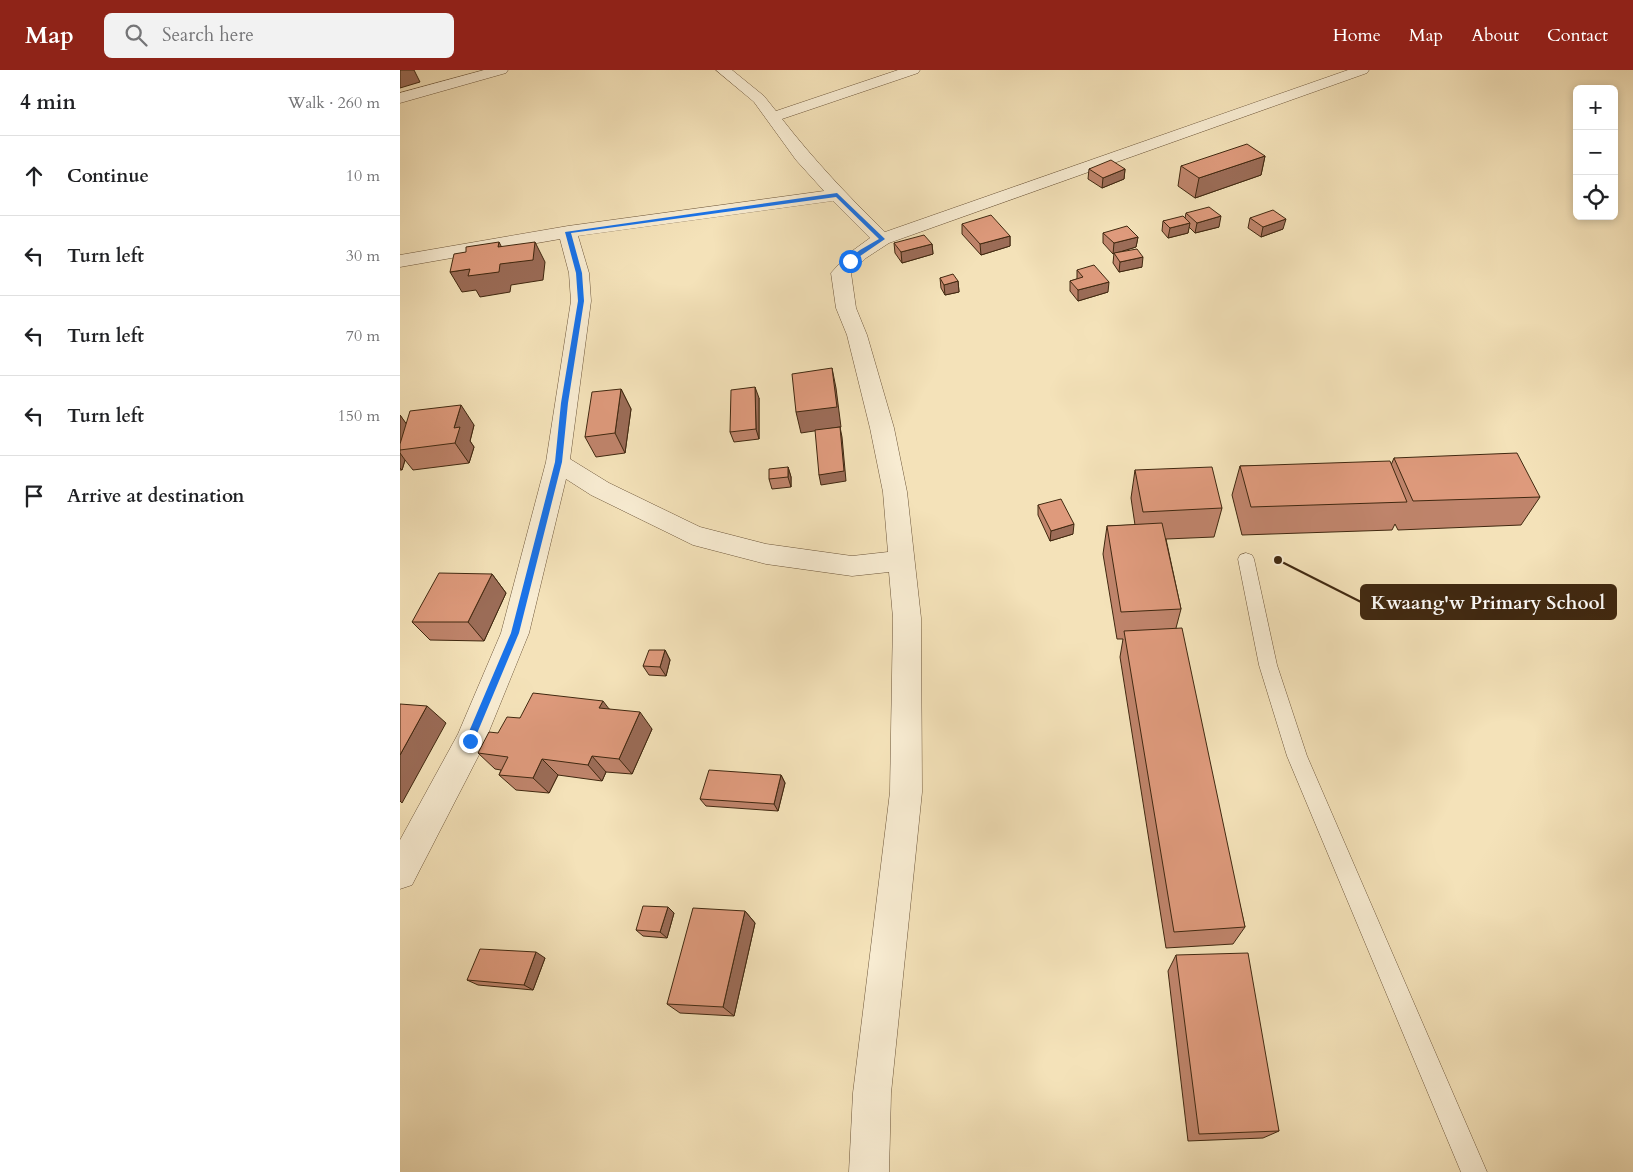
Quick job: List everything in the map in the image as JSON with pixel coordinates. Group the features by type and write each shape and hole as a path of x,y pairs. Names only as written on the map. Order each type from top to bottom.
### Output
{"street":[{"path":"436,70 453,83"},
{"path":"400,98 501,70"},
{"path":"723,70 759,100 802,156 837,195 882,239"},
{"path":"772,116 913,70"},
{"path":"869,1172 872,1093 906,792 907,618 895,492 882,428 857,335 846,308 842,273 850,261 882,239 1362,70"},
{"path":"400,261 568,232 837,195"},
{"path":"400,873 470,741 515,633 558,462 581,301 579,273 568,232"},
{"path":"558,462 600,489 693,535 766,554 852,566 902,561"}],"lane":[{"path":"1246,559 1268,665 1296,756 1474,1172"}],"building":[{"path":"1247,144 1265,156 1199,178 1181,166"},
{"path":"1111,160 1125,169 1103,178 1089,169"},
{"path":"1209,207 1221,216 1197,223 1186,213"},
{"path":"1273,210 1286,219 1263,227 1250,218"},
{"path":"991,215 1010,236 980,244 962,224"},
{"path":"1183,216 1190,223 1170,228 1163,221"},
{"path":"1127,226 1138,237 1114,243 1103,233"},
{"path":"924,235 932,244 901,252 894,243"},
{"path":"499,242 498,247 535,242 533,260 500,264 499,272 468,276 470,269 450,272 454,254 466,252 466,247"},
{"path":"1137,249 1143,257 1120,262 1114,253"},
{"path":"1094,265 1109,282 1078,290 1070,281 1083,277 1077,270"},
{"path":"953,274 958,281 944,285 940,278"},
{"path":"832,368 837,407 796,412 792,374"},
{"path":"755,387 756,429 730,432 731,390"},
{"path":"621,389 615,433 585,437 592,392"},
{"path":"461,405 454,428 460,427 455,443 400,450 410,411"},
{"path":"840,427 844,471 819,475 815,430"},
{"path":"1517,453 1540,497 1413,501 1394,458"},
{"path":"1390,461 1407,502 1251,507 1240,466"},
{"path":"788,467 788,477 769,479 769,469"},
{"path":"1212,467 1222,508 1143,512 1135,470"},
{"path":"1061,499 1074,524 1051,531 1038,505"},
{"path":"1162,523 1181,609 1121,612 1107,526"},
{"path":"439,573 492,574 468,622 412,622"},
{"path":"1182,628 1245,927 1174,932 1124,631"},
{"path":"649,650 665,650 660,667 643,666"},
{"path":"533,693 603,701 599,708 640,712 619,759 592,756 588,765 542,759 533,778 499,775 508,757 478,753 489,732 498,733 507,717 520,718"},
{"path":"400,704 427,706 400,755"},
{"path":"709,770 781,775 774,804 700,799"},
{"path":"643,906 668,907 660,932 636,930"},
{"path":"693,908 745,911 723,1007 667,1004"},
{"path":"480,949 536,952 524,985 467,980"},
{"path":"1248,953 1279,1131 1199,1134 1176,955"}],"place":[{"name":"Kwaang'w Primary School","path":"1278,560"}],"route":[{"path":"470,741 515,633 558,462 581,301 579,273 568,232 837,195 882,239 850,261"}]}
